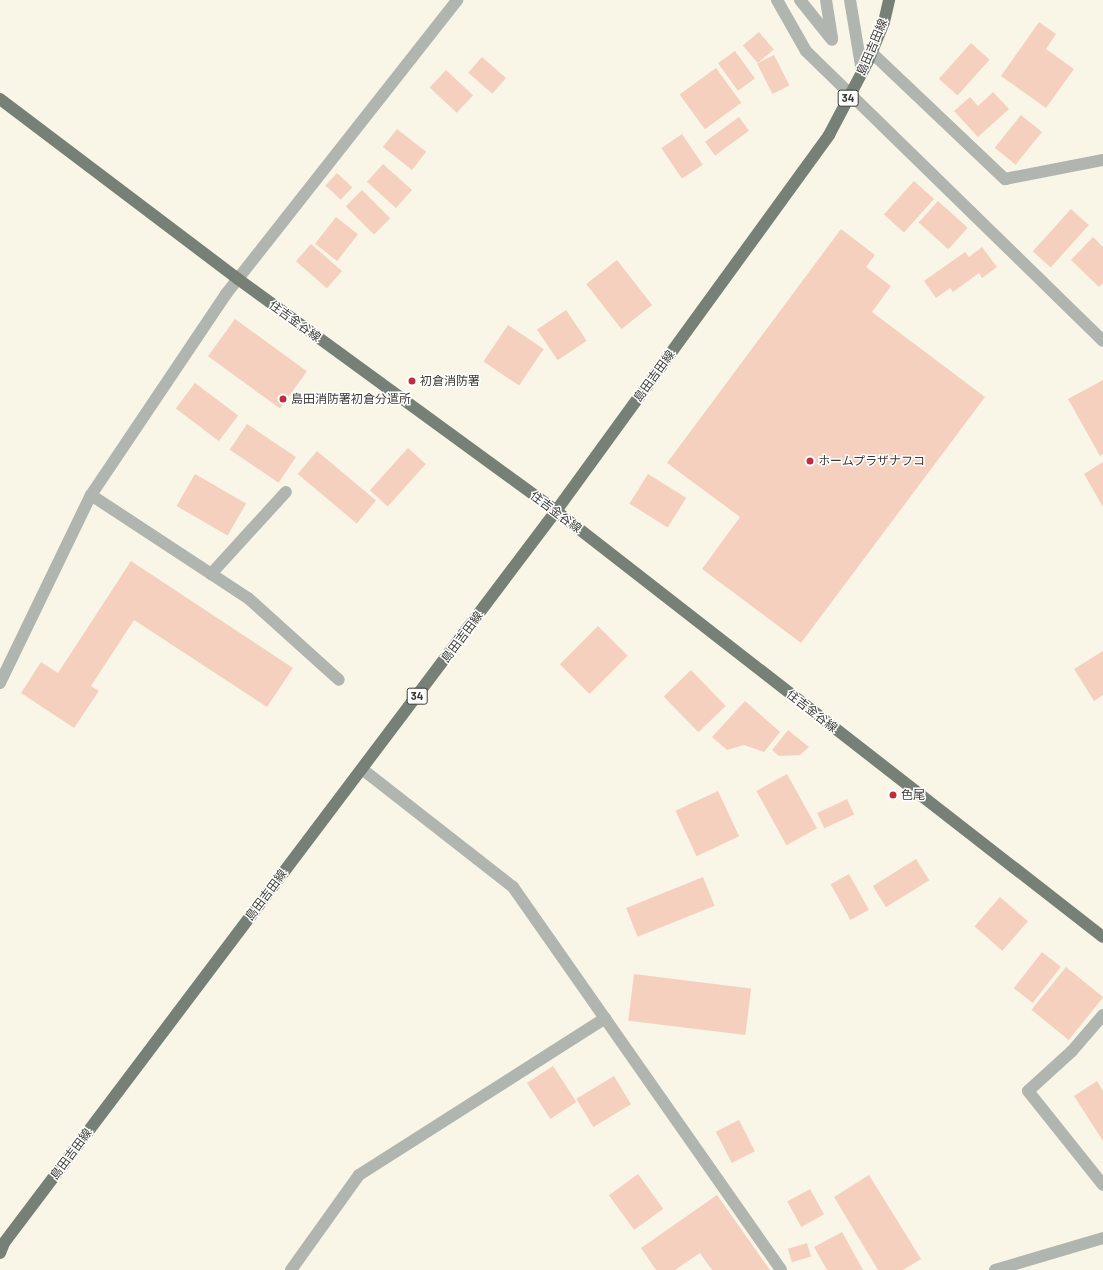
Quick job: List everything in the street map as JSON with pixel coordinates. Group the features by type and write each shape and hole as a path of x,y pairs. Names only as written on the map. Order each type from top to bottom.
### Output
{"main road":[{"name":"島田吉田線","path":"0,1253 4,1243 556,511 829,135 867,62 884,22 889,0"},
{"name":"住吉金谷線","path":"0,99 238,279 556,511 1103,938"}],"street":[{"path":"0,683 91,495 238,279 457,0"},
{"path":"777,0 806,51 1103,340"},
{"path":"800,0 832,40 826,0"},
{"path":"850,0 867,62 1005,179 1103,160"},
{"path":"211,574 286,492"},
{"path":"91,495 248,598 339,680"},
{"path":"362,769 513,887 781,1270"},
{"path":"1103,1015 1072,1051 1028,1091 1103,1185"},
{"path":"291,1270 358,1175 605,1018"},
{"path":"995,1270 1103,1238"}],"building":[{"path":"1039,22 1056,34 1046,49 1074,69 1046,108 1001,76"},
{"path":"759,32 774,50 758,63 743,45"},
{"path":"971,43 990,60 957,95 939,79"},
{"path":"735,51 755,79 738,91 718,63"},
{"path":"774,55 789,85 773,94 757,64"},
{"path":"482,57 506,78 492,94 468,73"},
{"path":"716,68 741,103 705,129 680,94"},
{"path":"446,70 473,95 457,113 430,88"},
{"path":"993,92 1009,109 978,137 954,111 970,97 978,106"},
{"path":"1021,115 1042,132 1016,165 995,148"},
{"path":"739,117 749,131 715,155 705,142"},
{"path":"397,129 426,152 412,170 383,147"},
{"path":"682,134 703,165 682,179 661,148"},
{"path":"383,164 412,190 396,208 367,182"},
{"path":"337,173 352,187 341,200 325,185"},
{"path":"914,181 934,199 904,233 884,214"},
{"path":"362,190 390,218 374,235 346,206"},
{"path":"938,201 968,228 948,249 919,223"},
{"path":"1071,209 1089,225 1051,267 1033,251"},
{"path":"336,217 358,234 337,261 315,244"},
{"path":"841,229 875,255 866,267 891,286 872,312 985,397 801,643 702,569 740,517 667,463"},
{"path":"1093,237 1103,247 1103,283 1099,287 1071,260"},
{"path":"311,244 342,271 327,288 296,261"},
{"path":"982,247 997,267 982,278 979,273 953,292 950,288 936,298 924,281 965,252 969,257"},
{"path":"617,260 652,305 621,329 586,284"},
{"path":"566,310 587,341 558,360 537,330"},
{"path":"235,319 307,371 280,409 208,356"},
{"path":"508,325 544,349 519,386 483,361"},
{"path":"1103,380 1103,454 1100,456 1068,399"},
{"path":"195,383 238,415 219,441 176,409"},
{"path":"247,424 296,457 279,483 230,450"},
{"path":"408,448 426,464 388,506 370,490"},
{"path":"317,451 376,500 357,523 298,474"},
{"path":"1103,462 1103,507 1084,474"},
{"path":"195,474 246,504 228,536 176,506"},
{"path":"648,474 686,498 668,528 629,504"},
{"path":"131,561 293,668 267,707 134,620 91,686 99,691 74,728 21,693 41,662 58,673"},
{"path":"598,626 628,656 590,694 560,664"},
{"path":"1103,651 1103,695 1094,701 1074,669"},
{"path":"691,670 726,706 698,732 664,696"},
{"path":"745,701 780,732 764,752 744,745 727,750 712,737"},
{"path":"788,730 809,747 800,755 779,756 772,750"},
{"path":"787,774 817,828 786,845 756,791"},
{"path":"718,791 739,836 697,856 675,811"},
{"path":"847,799 854,814 824,828 817,813"},
{"path":"916,859 929,880 886,907 873,886"},
{"path":"849,874 869,910 851,920 831,884"},
{"path":"703,877 715,906 638,937 626,908"},
{"path":"1000,897 1028,921 1002,951 974,926"},
{"path":"1042,952 1061,967 1033,1003 1014,988"},
{"path":"1066,967 1103,997 1069,1040 1031,1010"},
{"path":"634,974 751,988 745,1035 628,1021"},
{"path":"553,1066 576,1102 550,1119 527,1083"},
{"path":"614,1076 631,1104 593,1127 576,1099"},
{"path":"1097,1081 1103,1091 1103,1141 1074,1096"},
{"path":"739,1120 755,1151 732,1163 716,1132"},
{"path":"638,1174 663,1209 634,1230 609,1195"},
{"path":"869,1175 921,1259 903,1270 878,1270 834,1197"},
{"path":"810,1189 824,1214 801,1227 787,1202"},
{"path":"717,1195 770,1270 712,1270 700,1253 675,1270 656,1270 641,1248"},
{"path":"842,1232 863,1270 827,1270 814,1247"},
{"path":"807,1243 811,1256 792,1262 788,1249"}],"place":[{"name":"初倉消防署","path":"412,381"},
{"name":"島田消防署初倉分遣所","path":"283,399"},
{"name":"ホームプラザナフコ","path":"810,461"},
{"name":"色尾","path":"893,795"}]}
